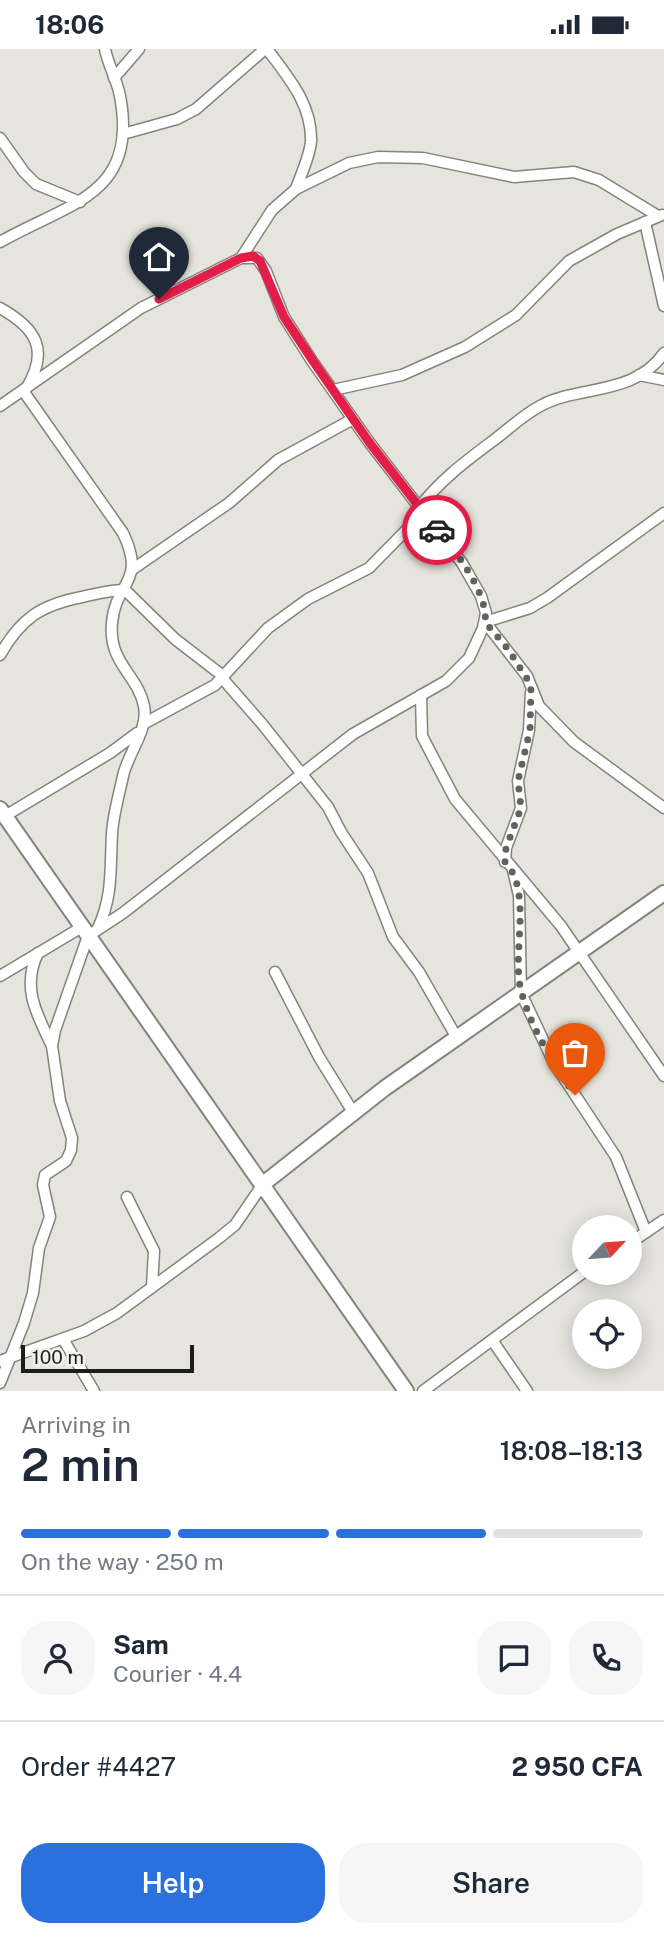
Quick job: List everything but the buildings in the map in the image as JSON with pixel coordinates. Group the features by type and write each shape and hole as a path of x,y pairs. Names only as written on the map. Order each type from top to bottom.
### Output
{"street":[{"path":"0,242 80,202 99,189 111,175 122,134 120,93 105,49"},
{"path":"114,78 139,49"},
{"path":"122,134 177,119 196,109 266,49 295,87 307,114 311,143 296,189"},
{"path":"0,138 23,172 36,184 80,202"},
{"path":"241,258 272,210 296,189 348,163 364,159 423,158 514,177 574,172 599,180 661,215"},
{"path":"333,390 402,375 465,347 516,316 569,261 661,215"},
{"path":"645,222 664,306"},
{"path":"0,406 24,392 141,308 241,258 253,256 260,261 284,317 333,390 420,511 452,546 481,596 486,613 476,644 460,670 370,723 89,931 38,953 0,976"},
{"path":"0,308 14,314 27,325 38,352 37,368 24,392"},
{"path":"406,1391 89,931 1,812 110,753 144,726 186,703 222,677 268,628 308,600 369,568 420,511 433,489 470,456 541,405 615,386 657,364 664,353"},
{"path":"639,375 664,380"},
{"path":"24,392 123,533 130,548 133,569 116,605 111,623 117,658 141,694 144,726 127,758 112,831 110,899 89,931 61,1011 52,1046"},
{"path":"133,569 229,503 278,460 353,419"},
{"path":"485,622 530,608 547,599 664,513"},
{"path":"125,590 175,639 222,677 328,807 368,873 393,937 419,972 457,1038"},
{"path":"0,655 20,626 39,611 59,601 125,590"},
{"path":"485,622 508,649 531,685 539,706 574,742 664,807"},
{"path":"531,685 530,730 518,781 521,808 506,848 519,896 521,993 554,1063 616,1157 646,1232"},
{"path":"421,695 422,736 455,800 578,951 664,1076"},
{"path":"5,1359 63,1339 117,1313 234,1224 263,1184 353,1112 664,893"},
{"path":"0,1383 5,1359 24,1324 33,1293 39,1248 50,1217 43,1185 45,1175 66,1161 71,1150 72,1138 60,1101 52,1046 30,998 30,979 38,953"},
{"path":"275,972 307,1035 353,1112"},
{"path":"127,1197 154,1251 152,1287"},
{"path":"642,1235 664,1220"},
{"path":"423,1391 572,1281"},
{"path":"63,1339 94,1391"},
{"path":"492,1340 527,1391"}],"way so far":[{"path":"437,530 452,546 481,596 486,613 485,622 508,649 531,685 530,730 524,765 518,781 521,808 506,848 505,862 513,870 519,896 521,993 554,1063 575,1095"}],"route":[{"path":"159,299 241,258 257,258 266,271 284,317 313,361 369,442 437,530"}]}
